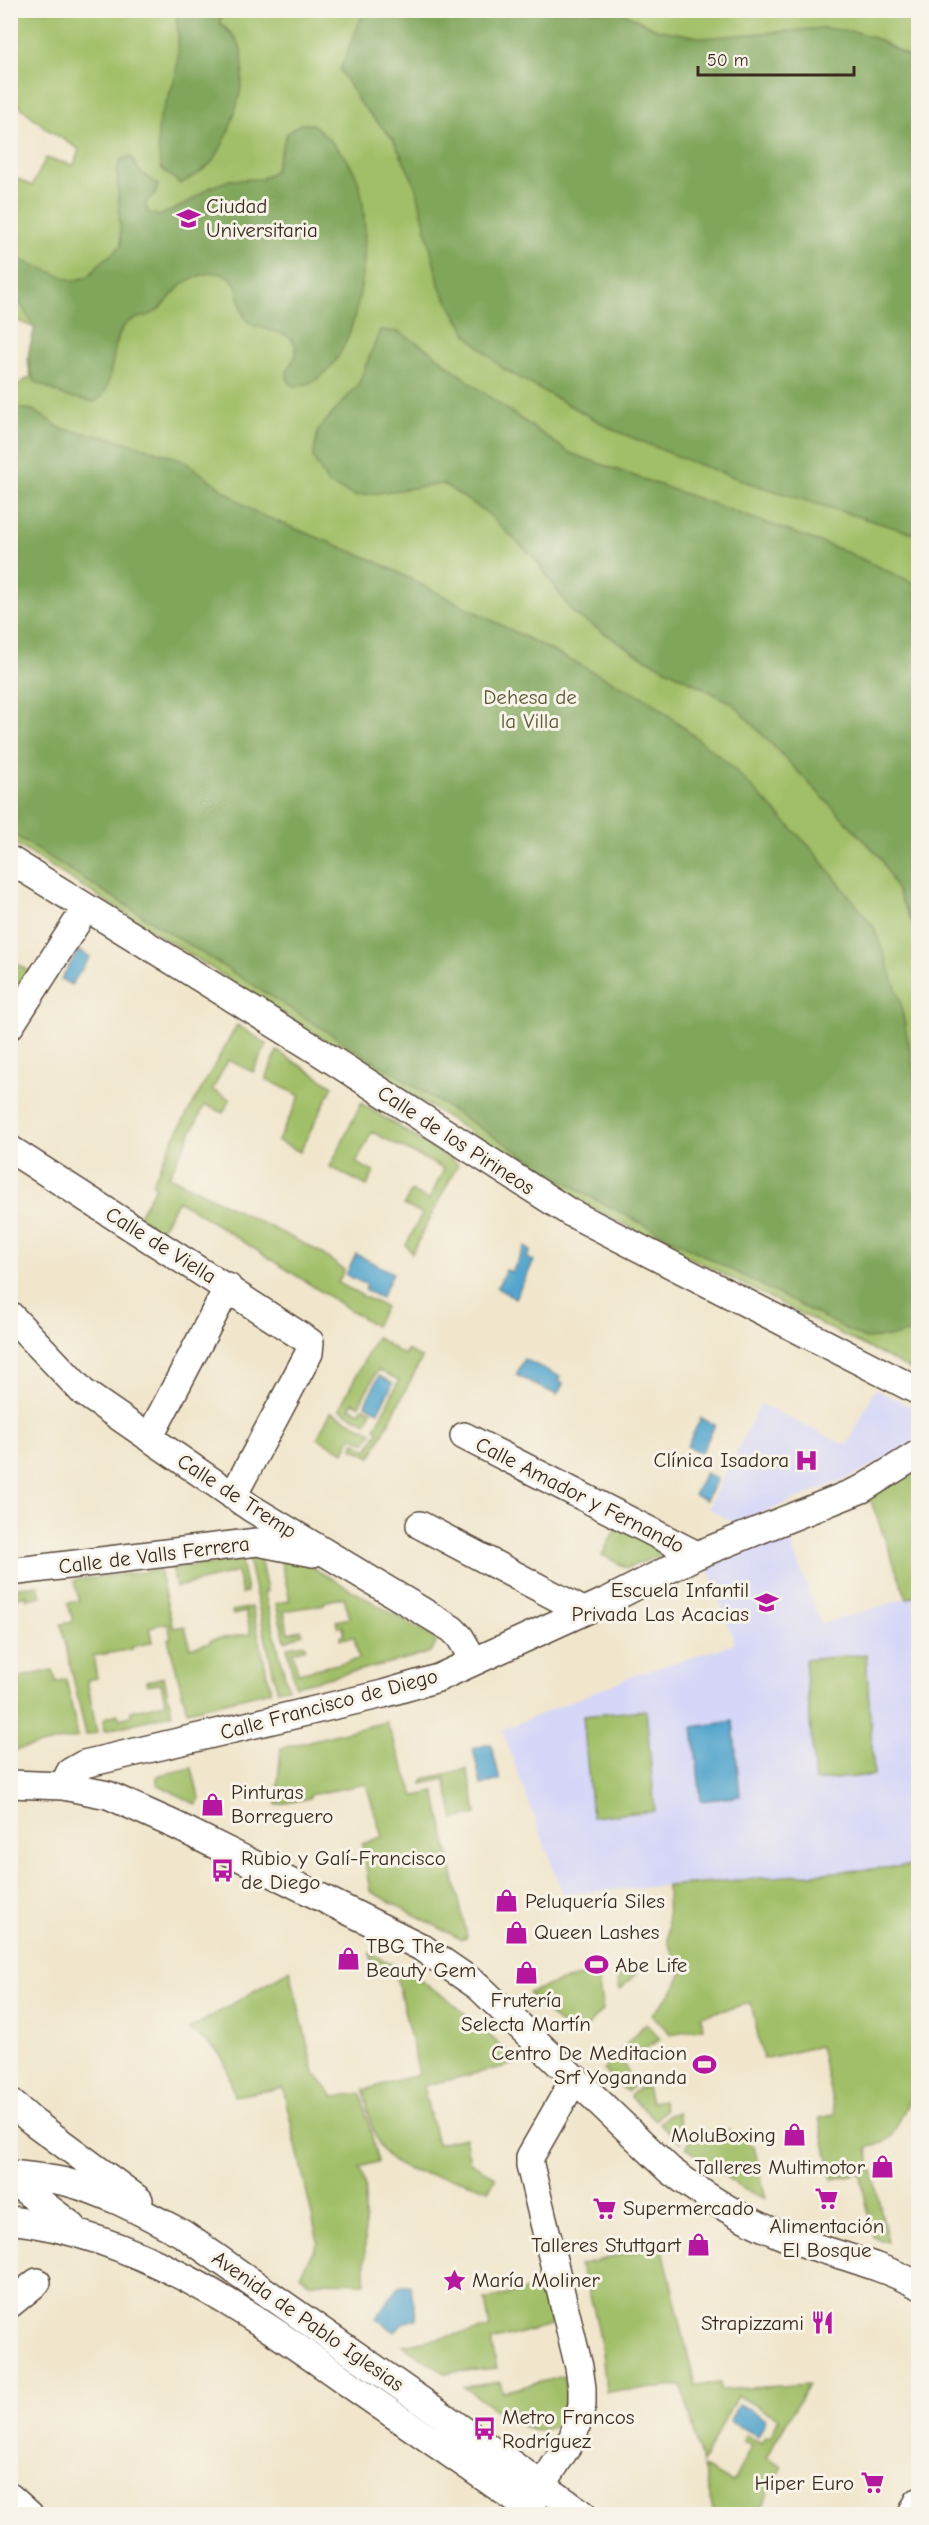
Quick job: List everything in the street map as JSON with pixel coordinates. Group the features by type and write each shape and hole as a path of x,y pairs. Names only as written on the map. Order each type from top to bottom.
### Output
{"street":[{"name":"Calle de los Pirineos","path":"10,860 315,1049 569,1212 918,1391"},
{"path":"10,1026 86,908"},
{"name":"Calle de Viella","path":"10,1149 228,1287 310,1342 309,1353 233,1496"},
{"path":"149,1438 228,1287"},
{"name":"Calle de Tremp","path":"10,1315 83,1392 233,1496 261,1529"},
{"name":"Calle Amador y Fernando","path":"464,1436 696,1555"},
{"name":"Calle Francisco de Diego","path":"63,1786 70,1772 84,1764 383,1694 438,1678 609,1600 696,1555 862,1489 918,1454"},
{"path":"420,1525 583,1611"},
{"name":"Calle de Valls Ferrera","path":"10,1572 261,1529 331,1557 452,1629 460,1637 474,1661"},
{"path":"10,1784 63,1786 108,1796 146,1812 421,1947 478,1986 670,2170 717,2203 781,2235 911,2277"},
{"path":"528,2512 573,2437 582,2405 579,2367 530,2157 565,2100 575,2078"},
{"path":"10,2102 183,2234"},
{"name":"Avenida de Pablo Iglesias","path":"10,2174 84,2187 141,2212 183,2234 584,2514"},
{"path":"10,2178 81,2233"},
{"name":"Avenida de Pablo Iglesias","path":"10,2220 40,2223 81,2233 177,2272 289,2341 528,2512"},
{"path":"10,2304 37,2282"},
{"path":"10,2497 29,2514"},
{"path":"912,2514 918,2502"}],"shaded area":[{"name":"Clínica Isadora","path":"875,1389 918,1410 918,1439 859,1473 736,1524 708,1508 760,1404 847,1446"},
{"path":"786,1530 821,1624 918,1595 918,1865 563,1894 502,1730 637,1674 735,1644 706,1563"}],"green space":[{"name":"Dehesa de la Villa","path":"11,11 918,11 918,1373 582,1203 11,841 10,390 31,376 28,358 35,328 11,318 10,175 32,186 46,158 74,165 79,149 48,130 11,99"},
{"path":"176,11 222,11 220,23 237,40 242,52 243,68 238,103 218,153 204,169 180,184 161,168 158,140 158,125 174,82 177,64"},
{"path":"364,11 620,11 656,29 704,38 824,28 857,32 879,40 918,62 918,535 752,484 614,430 503,369 468,336 440,288 416,187 393,139 359,102 340,70"},
{"path":"300,124 313,124 351,166 362,196 365,226 364,262 359,298 350,332 336,360 317,379 293,386 287,375 296,351 292,340 282,333 251,324 244,315 238,291 232,279 219,273 213,273 184,283 157,311 124,326 117,341 108,385 95,402 64,396 34,381 29,354 35,328 18,300 11,295 11,256 74,281 89,276 99,264 121,246 117,171 121,159 131,157 140,172 158,185 155,194 146,202 147,212 159,216 184,205 209,188 230,180 261,179 274,172 287,133"},
{"path":"380,330 399,332 429,350 481,391 570,453 842,550 918,585 918,935 881,858 732,703 637,654 573,613 537,561 486,512 443,484 355,496 328,484 313,458 318,430 358,385"},
{"path":"16,408 33,410 62,429 115,439 181,459 254,512 373,560 649,700 728,763 812,849 874,927 900,999 918,1095 918,1330 896,1336 865,1339 587,1195 11,833 10,410"},
{"path":"11,960 32,973 11,1008"},
{"path":"237,1025 267,1044 253,1072 228,1060 212,1090 230,1099 223,1113 205,1105 169,1176 318,1251 344,1270 338,1283 385,1307 375,1326 178,1200 160,1231 138,1217 156,1186 152,1183 176,1134"},
{"path":"277,1051 333,1086 300,1152 278,1141 300,1096 266,1079"},
{"path":"361,1103 458,1164 412,1253 406,1245 422,1214 404,1205 411,1191 429,1200 444,1169 372,1132 356,1163 374,1172 367,1186 330,1167"},
{"path":"376,1337 404,1355 407,1350 422,1358 371,1457 352,1448 354,1442 368,1450 378,1430 375,1428 399,1380 378,1370 359,1405 353,1402 350,1407 359,1412 363,1407 372,1411 366,1423 339,1409"},
{"path":"331,1412 372,1432 366,1443 352,1436 344,1452 317,1438"},
{"path":"918,1468 918,1595 907,1599 869,1496"},
{"path":"618,1524 666,1553 627,1568 602,1555"},
{"path":"280,1557 303,1562 433,1637 436,1641 433,1649 421,1655 295,1686 287,1647 305,1644 306,1648 293,1652 298,1673 359,1659 354,1637 340,1639 340,1636 344,1635 343,1626 338,1627 336,1621 350,1618 344,1597 324,1602 324,1604 284,1611 288,1633 301,1630 303,1634 285,1641 276,1604 290,1600"},
{"path":"260,1558 267,1591 264,1592 288,1688 277,1690 248,1559"},
{"path":"241,1560 247,1592 242,1594 237,1572 176,1587 172,1568"},
{"path":"159,1570 173,1628 185,1626 190,1648 210,1643 210,1640 251,1634 246,1612 233,1615 232,1611 252,1607 271,1691 187,1711 168,1639 171,1638 168,1623 149,1627 152,1642 132,1647 132,1649 93,1656 97,1678 87,1680 97,1733 86,1735 61,1624 73,1622 68,1603 79,1601 74,1580"},
{"path":"38,1585 41,1596 27,1599 26,1595 11,1599 11,1588"},
{"path":"866,1654 874,1775 815,1781 805,1660"},
{"path":"53,1670 56,1682 66,1679 78,1737 11,1751 11,1679"},
{"path":"164,1677 172,1714 104,1731 103,1721 107,1717 118,1714 119,1719 131,1716 131,1711 165,1703 161,1683 148,1685 147,1681"},
{"path":"646,1710 655,1811 592,1817 583,1716"},
{"path":"386,1722 415,1796 435,1792 467,1937 462,1940 370,1891 362,1844 382,1837 366,1784 309,1795 310,1798 276,1805 281,1748"},
{"path":"192,1768 199,1798 197,1805 157,1784 157,1778 160,1775"},
{"path":"467,1769 477,1814 454,1819 445,1779 422,1784 424,1779"},
{"path":"918,1865 918,2082 892,2136 883,2143 867,2148 888,2242 873,2237 860,2173 832,2179 819,2118 835,2114 820,2046 763,2059 751,2003 701,2016 703,2028 671,2034 652,2015 673,1991 682,1972 668,1942 667,1886"},
{"path":"370,1953 415,1977 447,1998 517,2060 515,2064 423,2086 437,2144 465,2138 470,2162 496,2177 489,2190 463,2181 406,2169 390,2159 379,2144 364,2090 419,2074 396,1975 374,1973"},
{"path":"640,1964 641,1968 620,1990 616,1969"},
{"path":"290,1970 314,2073 334,2097 361,2093 378,2162 360,2167 365,2187 365,2283 309,2282 300,2275 318,2242 283,2088 234,2096 221,2056 209,2044 188,2030"},
{"path":"597,1974 603,2010 578,2037 572,2036 528,1993 561,1981"},
{"path":"646,2023 660,2039 627,2060 618,2053"},
{"path":"615,2057 623,2063 634,2084 627,2092 604,2070"},
{"path":"647,2087 651,2102 663,2100 665,2110 655,2120 630,2096 639,2088"},
{"path":"678,2113 682,2134 681,2142 659,2123 668,2115"},
{"path":"729,2130 754,2146 766,2199 743,2189 686,2148 690,2139"},
{"path":"662,2245 695,2385 720,2383 720,2390 809,2384 766,2457 782,2466 758,2514 714,2514 703,2467 733,2482 752,2445 743,2441 745,2435 762,2443 766,2436 770,2437 779,2418 737,2396 702,2463 682,2386 606,2392 598,2327 579,2265"},
{"path":"542,2286 551,2325 491,2341 497,2368 444,2373 403,2345 490,2328 485,2300"},
{"path":"564,2376 566,2397 560,2417 552,2427 540,2430 514,2422 464,2387 500,2382 503,2392"}],"water":[{"path":"79,950 90,957 71,985 61,979"},
{"path":"525,1247 531,1251 527,1258 534,1261 515,1298 497,1288 506,1270 512,1272"},
{"path":"356,1254 393,1273 381,1298 365,1290 367,1285 346,1275"},
{"path":"524,1359 561,1377 559,1381 563,1384 557,1395 516,1375"},
{"path":"379,1376 393,1383 378,1411 365,1404"},
{"path":"701,1418 715,1425 701,1453 687,1446"},
{"path":"705,1473 717,1479 706,1500 694,1495"},
{"path":"733,1721 740,1796 701,1801 693,1727"},
{"path":"491,1744 500,1780 481,1785 473,1748"},
{"path":"410,2285 417,2319 402,2323 395,2332 376,2318 398,2287"},
{"path":"738,2404 766,2419 758,2436 730,2422"}],"place":[{"name":"Ciudad Universitaria","path":"188,218"},
{"name":"Clínica Isadora","path":"807,1460"},
{"name":"Escuela Infantil Privada Las Acacias","path":"767,1602"},
{"name":"Pinturas Borreguero","path":"213,1804"},
{"name":"Rubio y Galí-Francisco de Diego","path":"223,1870"},
{"name":"Peluquería Siles","path":"507,1901"},
{"name":"Queen Lashes","path":"516,1932"},
{"name":"TBG The Beauty Gem","path":"348,1958"},
{"name":"Abe Life","path":"597,1965"},
{"name":"Frutería Selecta Martín","path":"526,1972"},
{"name":"Centro De Meditacion Srf Yogananda","path":"705,2065"},
{"name":"MoluBoxing","path":"794,2135"},
{"name":"Talleres Multimotor","path":"883,2167"},
{"name":"Alimentación El Bosque","path":"827,2198"},
{"name":"Supermercado","path":"605,2208"},
{"name":"Talleres Stuttgart","path":"699,2245"},
{"name":"María Moliner","path":"454,2280"},
{"name":"Strapizzami","path":"822,2323"},
{"name":"Metro Francos Rodríguez","path":"484,2429"},
{"name":"Hiper Euro","path":"872,2483"}]}
